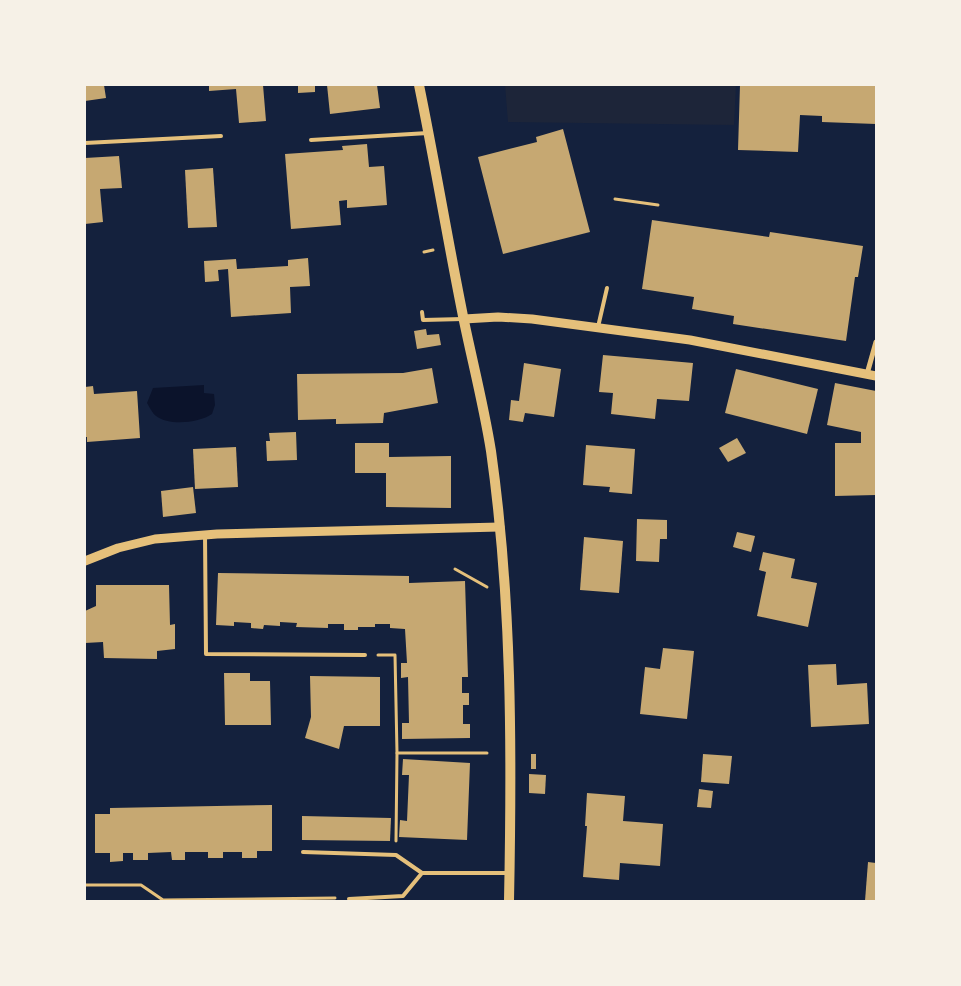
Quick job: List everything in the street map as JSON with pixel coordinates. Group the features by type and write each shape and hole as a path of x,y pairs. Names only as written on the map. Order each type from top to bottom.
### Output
{"main road":[{"path":"419,85 490,449 500,527 508,655 508,901"}],"street":[{"path":"464,318 532,319 690,340 871,375 876,342"},
{"path":"85,561 118,548 136,544 155,540 205,535 500,527"}],"lane":[{"path":"311,140 429,133"},
{"path":"85,143 221,136"},
{"path":"598,328 606,288"},
{"path":"422,312 423,320 464,318"},
{"path":"205,535 206,654 365,655"},
{"path":"303,852 396,854 422,873 509,873"},
{"path":"349,899 403,896 422,873"}],"path":[{"path":"615,199 658,205"},
{"path":"455,569 488,588"},
{"path":"365,655 395,655 398,753 396,854"},
{"path":"398,753 487,753"},
{"path":"85,885 141,885 163,900 334,897 341,901"}],"shaded area":[{"path":"505,85 736,85 734,125 508,122"},
{"path":"204,385 204,393 214,394 215,405 212,414 200,420 168,421 155,415 147,403 153,388"}],"building":[{"path":"85,85 104,85 106,98 85,101"},
{"path":"209,85 263,85 266,121 239,123 236,89 209,91"},
{"path":"298,85 315,85 315,92 298,93"},
{"path":"327,85 377,85 380,108 330,114"},
{"path":"740,85 876,85 876,124 822,122 822,116 800,115 798,152 738,150"},
{"path":"563,129 590,232 503,254 478,157 537,142 536,137"},
{"path":"367,144 369,167 384,166 387,205 347,208 347,200 339,201 341,225 291,229 285,154 343,150 342,146"},
{"path":"119,156 122,188 100,189 103,222 85,224 85,158"},
{"path":"213,168 217,227 188,228 185,170"},
{"path":"652,220 769,237 770,232 863,246 858,277 855,277 846,341 733,324 734,316 692,309 694,297 642,289"},
{"path":"308,258 310,286 290,287 291,313 231,317 228,269 218,270 219,281 205,282 204,261 236,259 237,269 288,266 288,260"},
{"path":"426,329 427,335 439,334 441,345 417,349 414,331"},
{"path":"603,355 693,363 689,401 657,399 655,419 611,414 613,393 599,392"},
{"path":"524,363 561,369 554,417 525,413 523,422 509,420 511,400 519,401"},
{"path":"432,368 438,403 384,413 383,423 336,424 336,419 298,420 297,374 403,373"},
{"path":"736,369 818,389 807,434 725,413"},
{"path":"835,383 876,391 876,495 835,496 835,443 861,443 861,432 827,425"},
{"path":"93,386 94,394 137,391 140,438 87,442 87,437 85,437 85,387"},
{"path":"296,432 297,460 267,461 266,441 270,441 269,433"},
{"path":"737,438 746,453 728,462 719,448"},
{"path":"355,443 389,443 389,457 451,456 451,508 386,507 386,473 355,473"},
{"path":"586,445 635,449 632,494 609,492 610,487 583,485"},
{"path":"236,447 238,487 195,489 193,449"},
{"path":"193,487 196,513 163,517 161,491"},
{"path":"637,519 667,520 667,539 660,539 659,562 636,561"},
{"path":"737,532 755,536 751,552 733,547"},
{"path":"584,537 623,541 619,593 580,590"},
{"path":"763,552 795,559 791,578 817,583 808,627 757,616 766,572 759,570"},
{"path":"218,573 409,576 409,583 465,581 468,677 462,677 462,693 469,693 469,705 463,705 463,724 470,724 470,738 402,739 402,723 409,723 408,677 401,678 401,663 407,663 405,629 390,628 390,624 375,624 375,627 358,627 358,630 344,630 344,624 328,624 328,628 296,627 297,623 280,622 280,626 264,625 263,629 251,628 251,623 234,622 234,626 216,625"},
{"path":"96,585 169,585 170,625 175,624 175,649 157,651 157,659 104,658 103,642 85,643 85,611 96,606"},
{"path":"663,648 694,651 687,719 640,714 645,667 660,669"},
{"path":"836,664 837,685 867,683 869,724 811,727 808,665"},
{"path":"224,673 250,673 250,681 270,681 271,725 225,725"},
{"path":"310,676 380,677 380,726 344,726 339,749 305,738 311,717"},
{"path":"531,754 536,754 536,769 531,769"},
{"path":"703,754 732,756 729,784 701,782"},
{"path":"403,759 470,763 467,840 399,837 400,820 407,821 409,775 402,775"},
{"path":"529,774 546,775 545,794 529,793"},
{"path":"699,789 713,791 711,808 697,807"},
{"path":"587,793 625,796 623,821 663,824 660,866 620,863 619,880 583,877 587,826 585,826"},
{"path":"272,805 272,851 257,851 257,858 242,858 242,852 223,852 223,858 208,858 208,852 185,852 185,860 172,860 171,852 148,853 148,860 133,860 133,853 123,853 123,861 110,862 110,853 95,853 95,814 110,814 110,808"},
{"path":"302,816 391,818 390,841 302,840"},
{"path":"868,862 876,863 876,901 865,901"}]}
